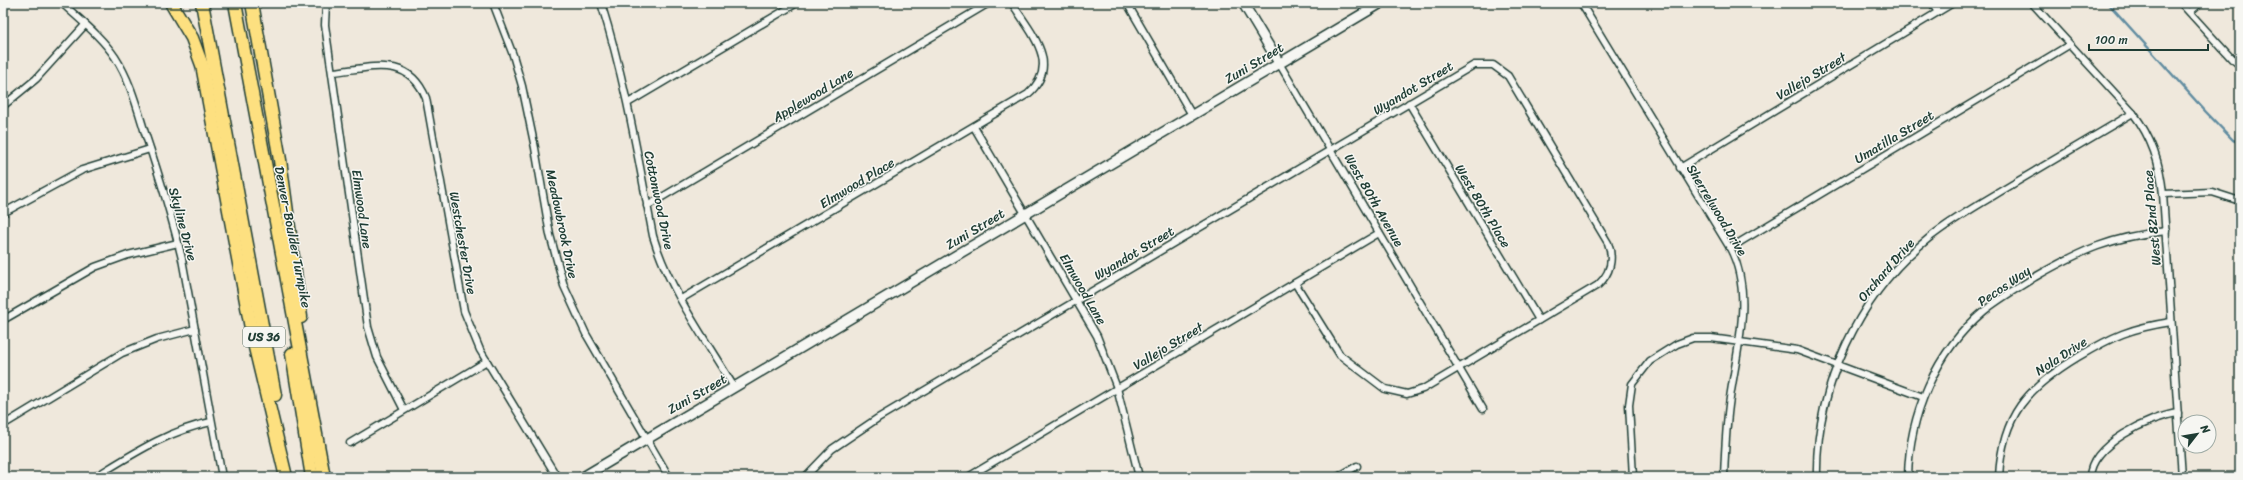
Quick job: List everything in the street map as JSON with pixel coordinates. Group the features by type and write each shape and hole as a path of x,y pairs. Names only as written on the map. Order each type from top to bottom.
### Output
{"highway":[{"path":"170,3 192,38 202,65 253,339 286,477"},
{"name":"US 36","path":"202,3 290,477"},
{"path":"210,3 238,198"},
{"name":"Denver–Boulder Turnpike","path":"235,3 324,477"},
{"path":"252,3 283,180 320,457"},
{"path":"255,3 259,41"},
{"path":"273,208 287,319 312,477"}],"street":[{"name":"Skyline Drive","path":"62,3 103,42 124,71 150,149 178,242 222,477"},
{"name":"Elmwood Lane","path":"326,3 326,25 368,327 377,357 404,410"},
{"name":"Meadowbrook Drive","path":"493,3 511,49 522,86 535,148 550,235 564,286 586,334 648,438 669,477"},
{"name":"Cottonwood Drive","path":"601,3 616,53 628,102 647,206 658,254 682,299 734,387"},
{"path":"628,102 798,3"},
{"name":"Applewood Lane","path":"647,206 989,3"},
{"name":"Elmwood Place","path":"682,299 1028,94 1040,80 1044,64 1041,49 1012,3"},
{"path":"1127,3 1192,115"},
{"name":"West 80th Avenue","path":"1243,3 1483,410"},
{"name":"Zuni Street","path":"583,477 1381,3"},
{"name":"Sherrelwood Drive","path":"1581,3 1730,248 1738,266 1743,289 1743,309 1727,422 1724,477"},
{"path":"1932,3 1938,12"},
{"name":"Vallejo Street","path":"1680,168 1953,3"},
{"name":"West 82nd Place","path":"2032,3 2133,113 2147,133 2157,156 2163,194 2166,231 2182,477"},
{"path":"2181,3 2232,59 2240,65"},
{"path":"2190,12 2200,3"},
{"path":"3,106 36,79 85,25"},
{"name":"Umatilla Street","path":"1730,248 2069,45"},
{"name":"Wyandot Street","path":"805,477 832,450 853,434 1468,68 1485,64 1499,68 1512,81 1608,244 1611,256 1607,274 1598,285 1539,320"},
{"name":"Westchester Drive","path":"333,72 395,67 412,75 423,90 426,98 464,311 473,337 557,477"},
{"name":"West 80th Place","path":"1409,103 1539,320"},
{"name":"Orchard Drive","path":"1817,477 1822,422 1837,364 1855,326 1868,306 1904,261 1928,239 1980,204 2133,113"},
{"name":"Elmwood Lane","path":"974,126 1097,336 1117,388 1139,477"},
{"path":"3,213 82,170 150,149"},
{"path":"2163,194 2212,192 2240,201"},
{"name":"Pecos Way","path":"1908,477 1914,428 1923,397 1938,368 1953,345 1984,311 2004,297 2070,257 2092,247 2124,237 2166,231"},
{"name":"Vallejo Street","path":"968,477 1379,233"},
{"path":"3,320 95,267 128,255 178,242"},
{"path":"1295,283 1336,350 1385,389 1402,394 1414,392 1459,368 1539,320"},
{"name":"Nola Drive","path":"1999,477 2000,455 2010,425 2023,401 2036,386 2076,358 2126,331 2171,322"},
{"path":"3,425 122,353 157,339 194,329"},
{"path":"1633,477 1629,405 1632,384 1639,372 1656,356 1677,344 1693,338 1798,350 1923,397"},
{"path":"350,443 487,361"},
{"path":"2090,477 2094,461 2105,448 2151,420 2163,415 2178,413"},
{"path":"95,477 159,439 191,426 211,422"},
{"path":"1338,477 1357,466"}],"waterway":[{"path":"2108,3 2206,112 2233,140 2240,143"}]}
